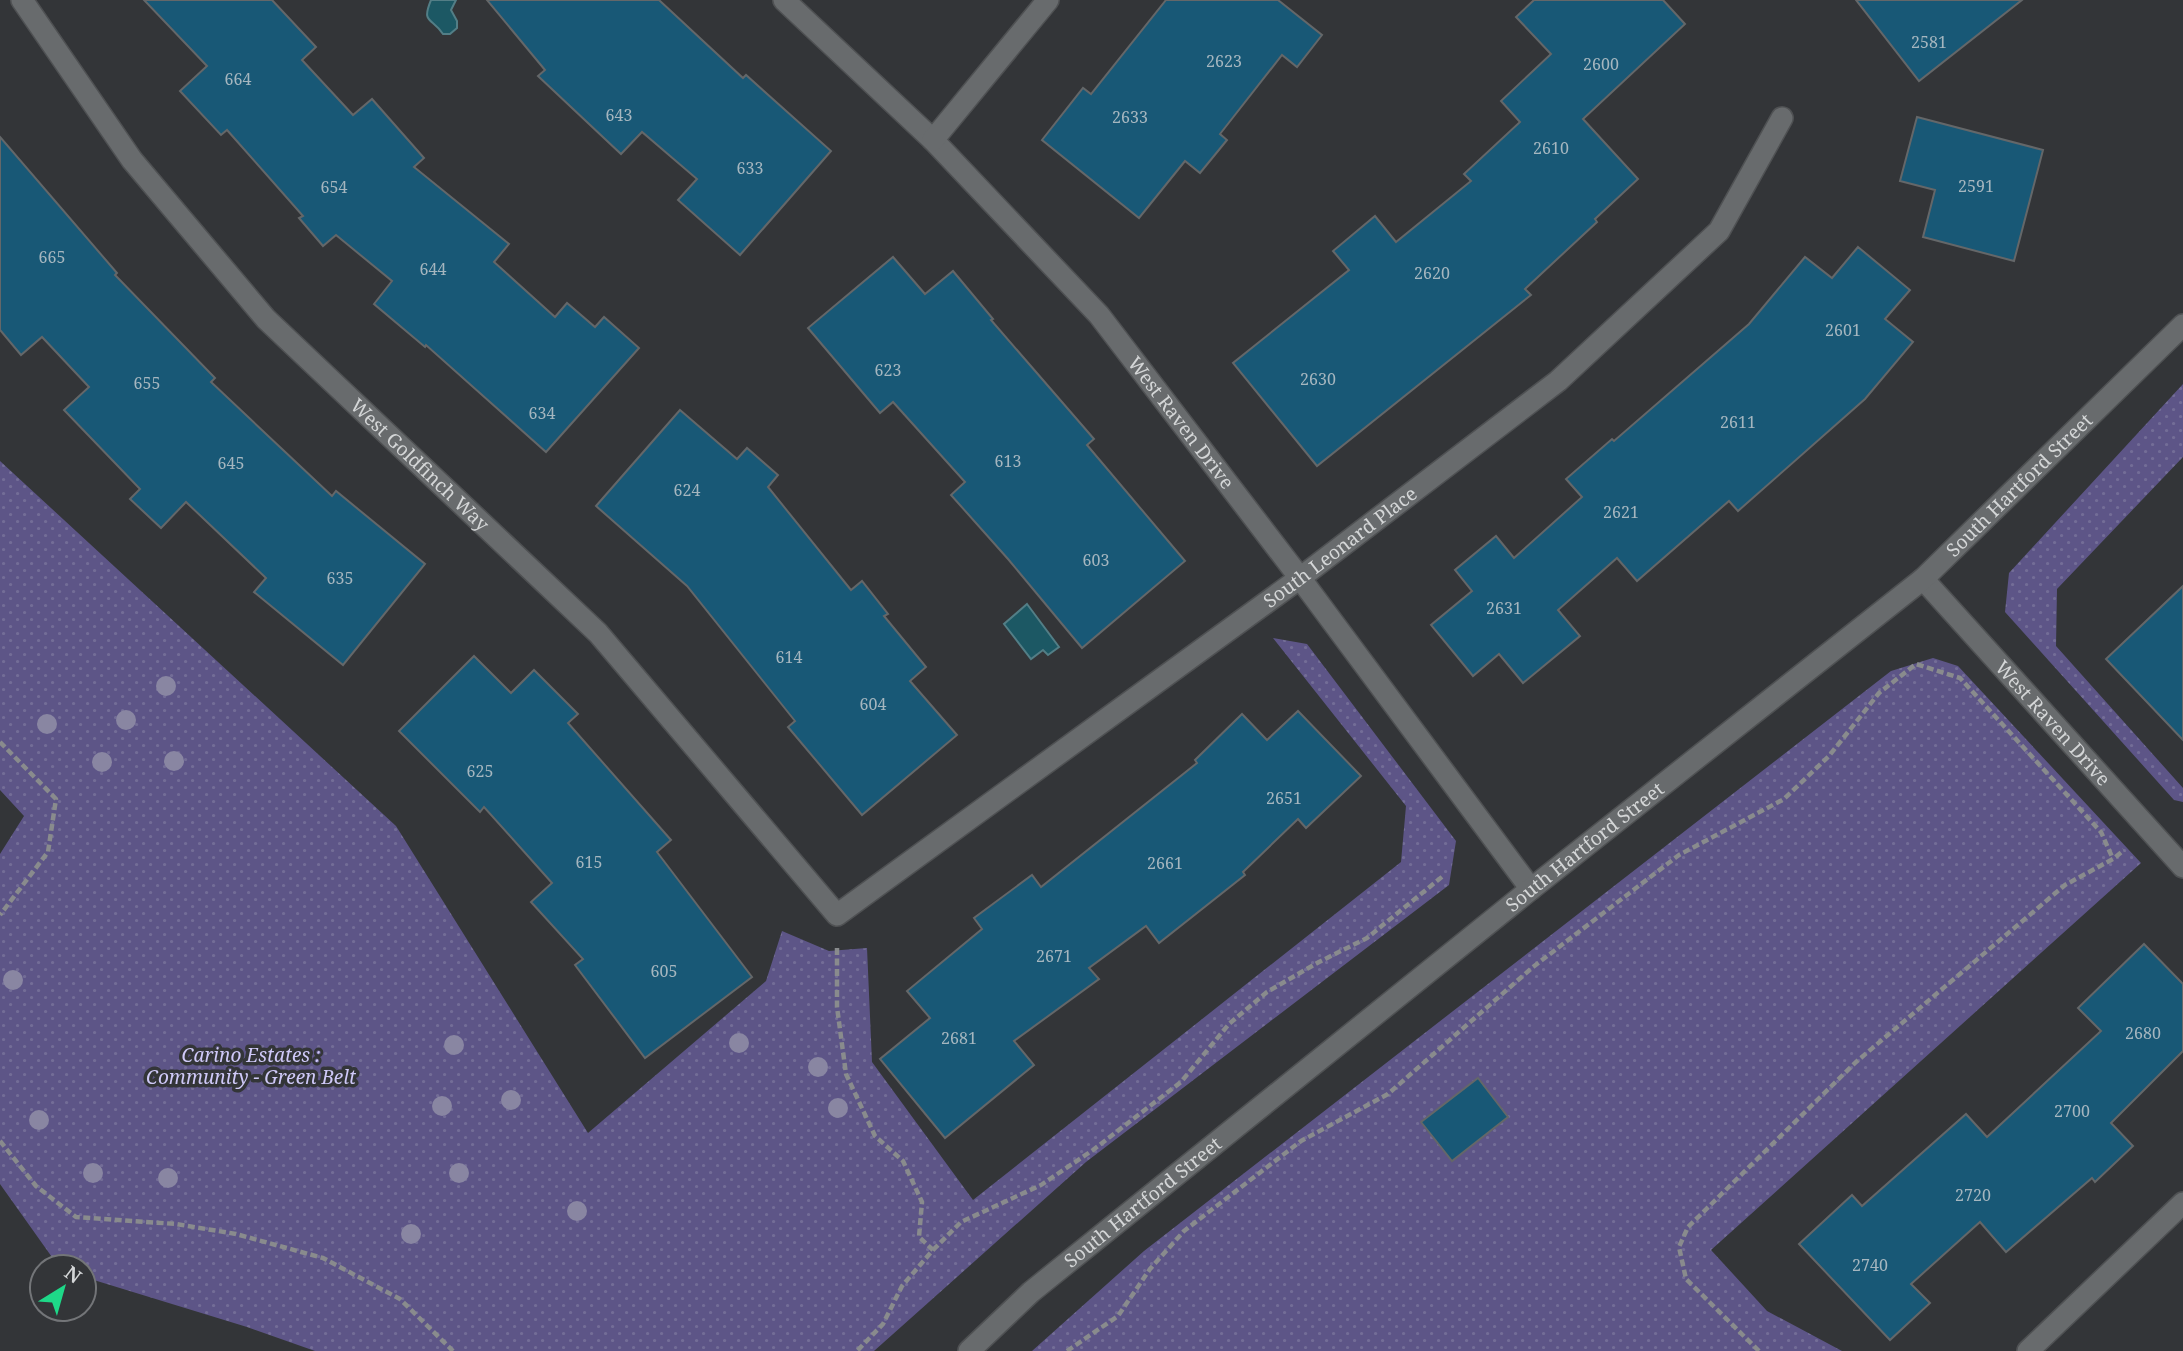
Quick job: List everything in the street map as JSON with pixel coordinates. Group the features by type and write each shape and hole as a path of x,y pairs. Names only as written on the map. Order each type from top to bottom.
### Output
{"street":[{"name":"West Goldfinch Way","path":"22,0 132,160 266,319 598,633 837,915"},
{"name":"West Raven Drive","path":"784,0 933,140 1099,315 1531,889"},
{"path":"933,140 1048,0"},
{"name":"South Leonard Place","path":"837,915 1300,579 1558,381 1719,231 1782,118"},
{"name":"South Hartford Street","path":"968,1351 1031,1292 1531,889 1923,579 2183,325"},
{"name":"West Raven Drive","path":"1923,579 2182,864"},
{"path":"2028,1351 2183,1203"}],"path":[{"path":"1067,1351 1118,1316 1150,1269 1184,1231 1301,1141 1388,1094 1533,967 1679,855 1784,799 1829,756 1880,693 1916,664 1960,678 2101,832 2113,859"},
{"path":"0,742 56,799 48,852 0,915"},
{"path":"1759,1351 1686,1279 1679,1247 1688,1227 1856,1062 2065,885 2113,859 2149,830"},
{"path":"857,1351 883,1324 902,1286 961,1222 1041,1185 1093,1150 1181,1082 1229,1024 1268,992 1367,938 1443,876"},
{"path":"837,915 837,1007 846,1074 874,1136 903,1161 922,1202 919,1237 933,1251"},
{"path":"0,1141 36,1186 76,1217 176,1224 236,1234 323,1258 400,1299 453,1351"}],"green space":[{"path":"2183,384 2183,457 2057,589 2056,646 2183,788 2183,802 2174,800 2005,612 2009,573"},
{"name":"Carino Estates : Community - Green Belt","path":"0,461 396,826 588,1133 766,981 782,931 829,951 867,948 872,1062 973,1200 1401,862 1406,806 1273,638 1307,644 1456,841 1449,885 1086,1162 874,1351 315,1351 98,1281 98,1253 49,1253 0,1184 0,854 24,816 0,790"},
{"path":"1933,658 1958,666 2141,863 1711,1250 1767,1311 1842,1351 1032,1351 1144,1251 1891,671"}],"water":[{"path":"431,0 456,0 451,10 457,21 457,28 450,34 443,34 429,20 427,13"},
{"path":"1027,604 1059,647 1048,655 1043,650 1031,659 1004,624"}],"building":[{"path":"144,0 272,0 316,47 302,60 353,115 372,99 424,158 414,167 509,244 494,262 555,317 567,303 595,327 604,317 639,348 546,452 426,345 425,347 374,304 392,281 336,235 323,246 299,218 303,216 227,130 221,135 180,91 207,66"},
{"path":"487,0 659,0 743,78 746,75 831,151 740,255 678,200 697,179 642,132 621,154 538,76 545,70"},
{"path":"1166,0 1278,0 1322,35 1297,67 1282,55 1220,134 1227,140 1200,173 1185,161 1139,218 1042,140 1083,88 1091,94"},
{"path":"1534,0 1663,0 1685,24 1583,119 1638,179 1595,219 1597,222 1525,289 1531,295 1317,466 1233,363 1349,270 1333,251 1375,216 1396,242 1471,181 1464,174 1520,122 1501,101 1551,54 1516,17"},
{"path":"1856,0 2022,0 1919,81"},
{"path":"1917,117 2043,150 2014,261 1923,237 1935,190 1900,181"},
{"path":"0,137 117,273 115,275 215,378 211,382 332,496 336,491 425,564 343,665 254,592 266,578 186,502 161,528 130,499 140,489 64,410 89,387 42,337 21,355 0,330"},
{"path":"1858,247 1910,290 1885,319 1913,342 1865,399 1738,511 1729,501 1637,581 1617,558 1558,610 1580,636 1523,683 1499,654 1473,676 1431,625 1472,591 1455,570 1496,536 1514,558 1582,497 1566,479 1749,324 1805,257 1832,278"},
{"path":"893,257 925,294 953,271 993,319 991,320 1094,439 1087,445 1185,561 1082,648 951,495 965,482 893,402 880,413 808,328"},
{"path":"680,410 737,459 747,448 778,475 768,487 851,590 862,581 888,614 884,616 926,667 910,681 957,735 862,815 788,727 795,721 687,586 596,506"},
{"path":"2183,586 2183,740 2106,659"},
{"path":"474,656 511,693 534,670 578,714 568,723 671,840 657,852 752,977 645,1058 575,965 583,959 531,902 552,883 484,807 480,812 399,731"},
{"path":"1298,711 1361,776 1306,828 1298,819 1243,872 1245,875 1159,943 1146,926 1089,968 1099,979 1014,1041 1034,1065 945,1138 880,1059 930,1018 907,991 982,929 974,918 1032,875 1041,887 1197,763 1195,760 1242,714 1267,740"},
{"path":"2144,944 2183,984 2183,1051 2111,1123 2133,1146 2095,1182 2092,1178 2006,1252 1980,1222 1911,1284 1930,1303 1890,1340 1799,1244 1852,1195 1862,1206 1966,1114 1987,1137 2101,1031 2078,1008"},
{"path":"1478,1078 1508,1117 1452,1161 1421,1122"}]}
